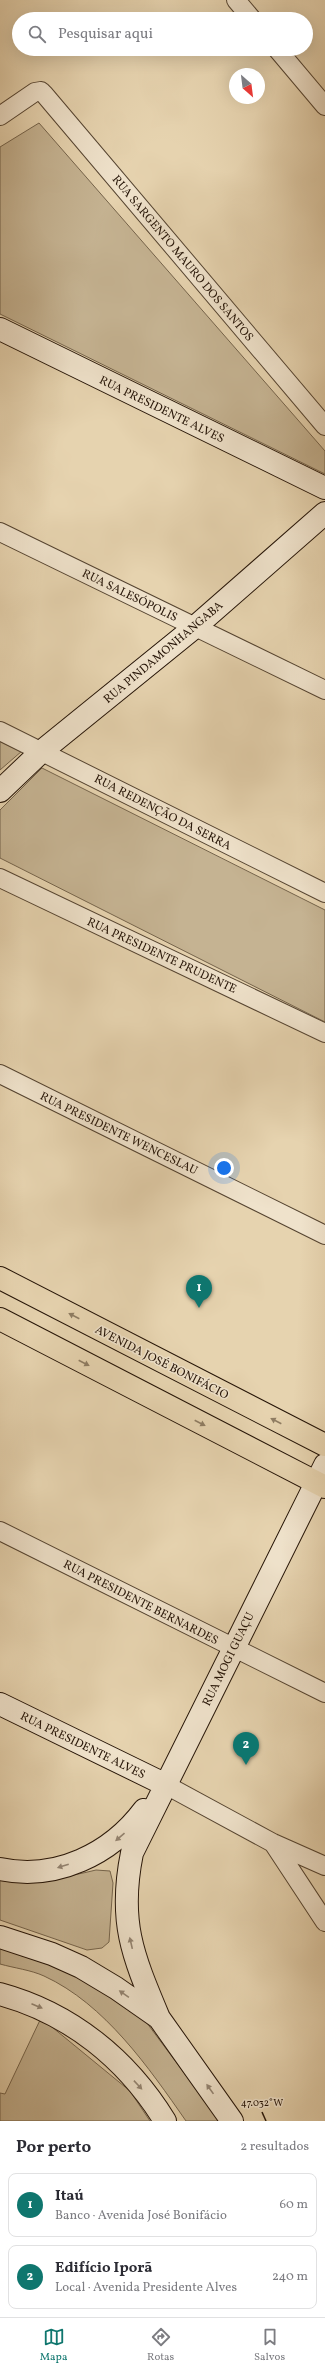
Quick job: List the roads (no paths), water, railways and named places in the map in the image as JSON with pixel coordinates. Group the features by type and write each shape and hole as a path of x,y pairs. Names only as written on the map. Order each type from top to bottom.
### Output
{"main road":[{"name":"AVENIDA JOSÉ BONIFÁCIO","path":"0,1278 325,1445"},
{"path":"0,1320 322,1478"}],"street":[{"path":"236,0 246,12"},
{"path":"283,56 325,106"},
{"name":"RUA SARGENTO MAURO DOS SANTOS","path":"0,116 35,92 41,92 325,426"},
{"name":"RUA PRESIDENTE ALVES","path":"0,329 325,488"},
{"name":"RUA PINDAMONHANGABA","path":"0,791 42,751 195,627 325,513"},
{"name":"RUA SALESÓPOLIS","path":"0,532 325,690"},
{"name":"RUA REDENÇÃO DA SERRA","path":"0,731 325,893"},
{"name":"RUA PRESIDENTE PRUDENTE","path":"0,878 325,1033"},
{"name":"RUA PRESIDENTE WENCESLAU","path":"0,1074 325,1235"},
{"name":"RUA MOGI GUAÇU","path":"127,1876 132,1853 234,1649 322,1478"},
{"name":"RUA PRESIDENTE BERNARDES","path":"0,1531 234,1649 325,1693"},
{"name":"RUA PRESIDENTE ALVES","path":"0,1704 166,1785"},
{"path":"0,1869 13,1872 56,1868 99,1852 124,1834 166,1785 273,1843 325,1866"},
{"path":"273,1843 325,1922"},
{"path":"99,1852 116,1860 127,1876 126,1922 136,1962 159,2018 232,2121"},
{"path":"0,1937 52,1954 81,1967 116,1988 159,2018"},
{"path":"0,1994 22,2000 49,2012 106,2050 152,2100 165,2121"}],"place":[{"name":"Itaú","path":"199,1308"},
{"name":"Edifício Iporã","path":"246,1765"}]}
